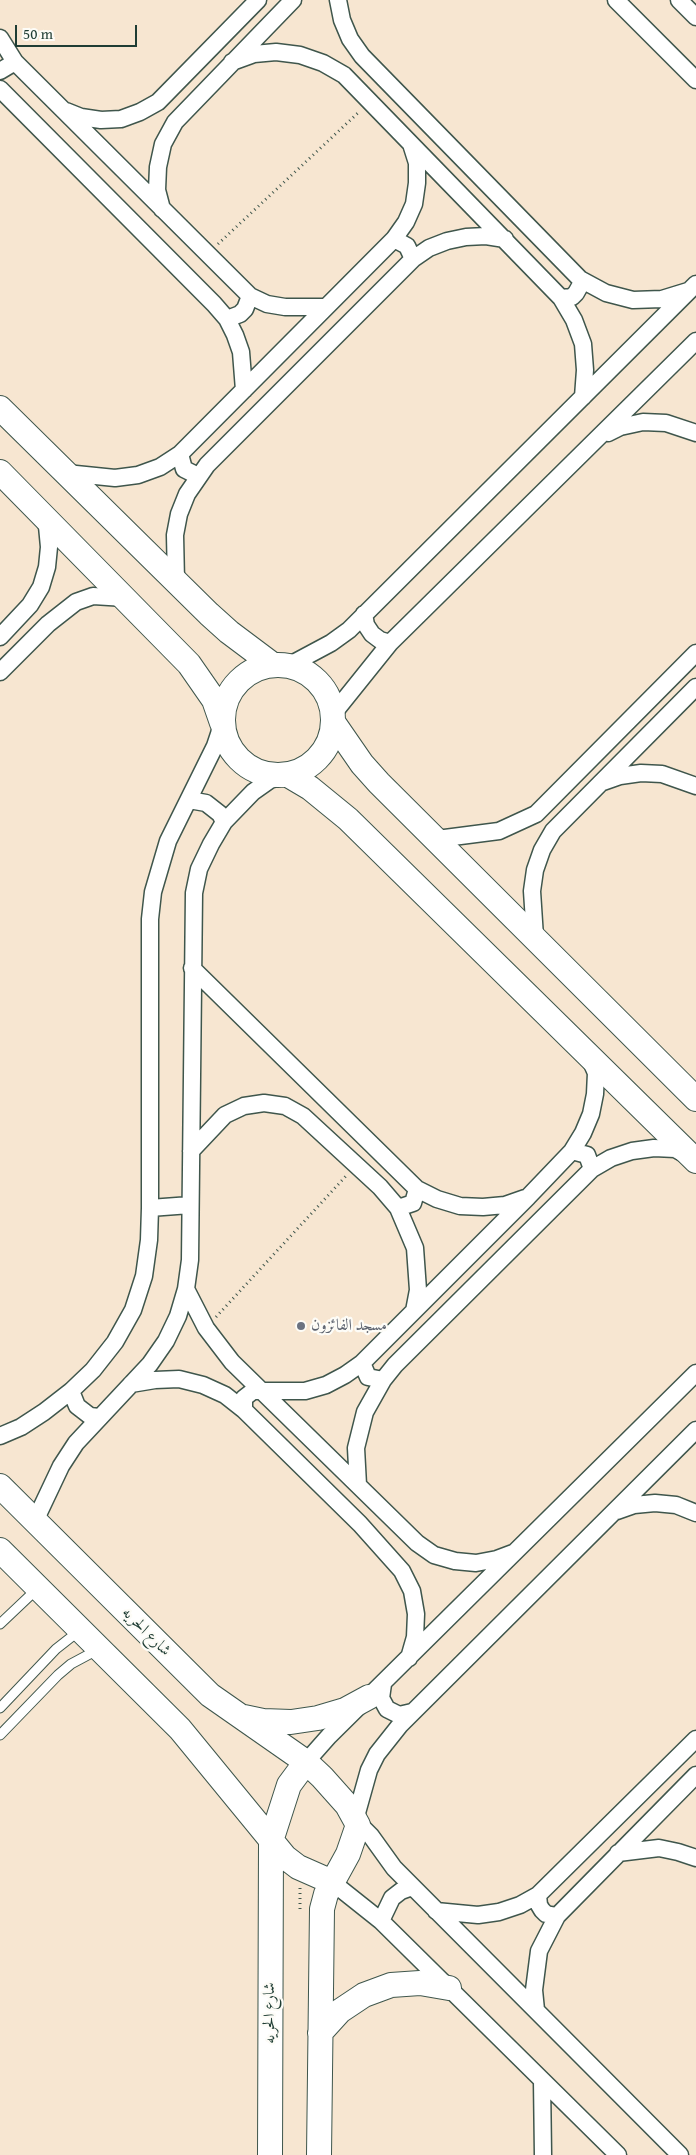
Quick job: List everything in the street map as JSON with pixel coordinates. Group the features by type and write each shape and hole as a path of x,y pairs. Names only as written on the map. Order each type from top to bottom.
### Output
{"street":[{"path":"62,110 81,117 101,120 121,119 146,109 158,102 258,0"},
{"path":"162,211 157,190 158,167 163,144 175,122 293,0"},
{"path":"338,0 342,20 350,39 362,56 580,279 606,293 634,300 662,299 693,287"},
{"path":"616,0 696,80"},
{"path":"679,0 696,17"},
{"path":"0,38 15,62 162,211 250,296 267,304 285,307 326,307"},
{"path":"232,62 254,54 276,52 300,55 316,60 344,75 562,298 574,320 582,344 585,370 583,397"},
{"path":"344,75 348,64 362,56"},
{"path":"0,71 15,62"},
{"path":"172,87 176,98 190,105"},
{"path":"0,88 208,297 227,319 241,352 244,390"},
{"path":"66,473 115,478 138,475 160,467 180,454 394,239 408,216 418,184 417,163 411,144"},
{"path":"176,581 175,535 179,514 187,494 198,476 413,259 429,248 447,241 466,237 486,236 506,239"},
{"path":"394,239 406,246 413,259"},
{"path":"562,298 567,298 576,293 581,284 580,279"},
{"path":"0,1436 21,1427 71,1391 93,1370 116,1342 133,1310 144,1276 149,1240 150,1208 150,919 159,866 168,841 215,746 222,724 223,709 236,684 246,675 280,666 331,643 364,614 693,287"},
{"path":"227,319 240,314 245,309 250,296"},
{"path":"35,1521 61,1466 76,1443 98,1417 150,1364 166,1341 178,1316 186,1289 190,1260 194,892 200,869 210,844 224,822 253,792 270,780 310,765 320,756 332,735 333,718 390,643 696,341"},
{"path":"0,408 229,632 280,666 310,675 318,682 326,692 333,718 362,764 696,1099"},
{"path":"599,437 620,427 643,422 666,423 696,433"},
{"path":"180,454 184,469 198,476"},
{"path":"0,472 189,664 214,700 226,740 232,753 243,764 263,774 287,775 310,788 348,819 695,1161"},
{"path":"0,636 30,605 41,587 47,567 50,547 47,526 37,509"},
{"path":"0,672 48,624 76,602 94,596 125,598"},
{"path":"30,605 43,611 48,624"},
{"path":"364,614 366,625 372,634 380,640 390,643"},
{"path":"437,839 500,830 536,814 696,653"},
{"path":"535,937 532,891 535,870 542,850 553,831 696,687"},
{"path":"601,783 620,776 641,773 662,774 696,786"},
{"path":"188,800 206,802 220,814 224,822"},
{"path":"536,814 534,822 537,829 545,833 553,831"},
{"path":"192,968 417,1189 452,1204 483,1207 506,1205 528,1197"},
{"path":"244,1410 243,1402 246,1395 253,1391 305,1391 332,1382 362,1363 528,1197 572,1151 586,1127 596,1094 596,1073 589,1057"},
{"path":"191,1152 225,1115 244,1106 264,1103 285,1106 303,1116 356,1164 398,1208 415,1248 418,1290 414,1311"},
{"path":"358,1485 356,1467 359,1430 365,1412 382,1380 592,1169 611,1158 632,1151 654,1148 675,1149 695,1161"},
{"path":"572,1151 586,1155 592,1169"},
{"path":"398,1208 412,1203 417,1189"},
{"path":"150,1208 190,1205"},
{"path":"186,1289 206,1328 232,1362 417,1543 434,1555 455,1561 476,1563 497,1559 517,1551"},
{"path":"362,1363 368,1377 382,1380"},
{"path":"306,1762 329,1736 696,1374"},
{"path":"131,1384 155,1380 187,1381 203,1385 225,1395 244,1410 360,1524 402,1571 412,1592 416,1614 416,1630 409,1659"},
{"path":"71,1391 77,1406 83,1412 98,1417"},
{"path":"319,2155 320,1925 322,1908 332,1882 352,1845 358,1825 355,1820 369,1770 378,1754 412,1712 696,1430"},
{"name":"شارع الحريه","path":"0,1486 182,1669 236,1715 306,1762 335,1790 355,1820"},
{"path":"614,1511 634,1505 655,1503 676,1506 696,1513"},
{"path":"360,1524 372,1521 376,1517 379,1505"},
{"path":"0,1550 196,1747 285,1857 298,1867 332,1882 381,1920 618,2155"},
{"path":"376,1690 387,1710 399,1715 412,1712"},
{"path":"236,1715 263,1721 291,1722 318,1718 345,1710 376,1690"},
{"path":"436,1911 478,1915 499,1912 520,1905 538,1895 696,1739"},
{"name":"شارع الحريه","path":"270,2155 271,1841 289,1785 306,1762"},
{"path":"536,2010 534,1990 536,1964 547,1933 557,1916 696,1776"},
{"path":"355,1820 371,1836 394,1868 412,1887 680,2155"},
{"path":"618,1853 659,1848 696,1858"},
{"path":"381,1920 392,1898 401,1891 412,1887"},
{"path":"538,1895 542,1910 546,1914 557,1916"},
{"path":"320,2033 340,2011 364,1995 391,1985 420,1983 449,1988"},
{"path":"542,2080 543,2155"}],"lane":[{"path":"0,1624 38,1587"},
{"path":"0,1708 56,1649 80,1630"},
{"path":"0,1735 58,1675 72,1664 99,1649"}],"path":[{"path":"207,255 370,102"},
{"path":"206,1328 356,1164"},
{"path":"292,1885 300,1884 300,1914"}],"place":[{"name":"مسجد الفائزون","path":"301,1326"}]}
